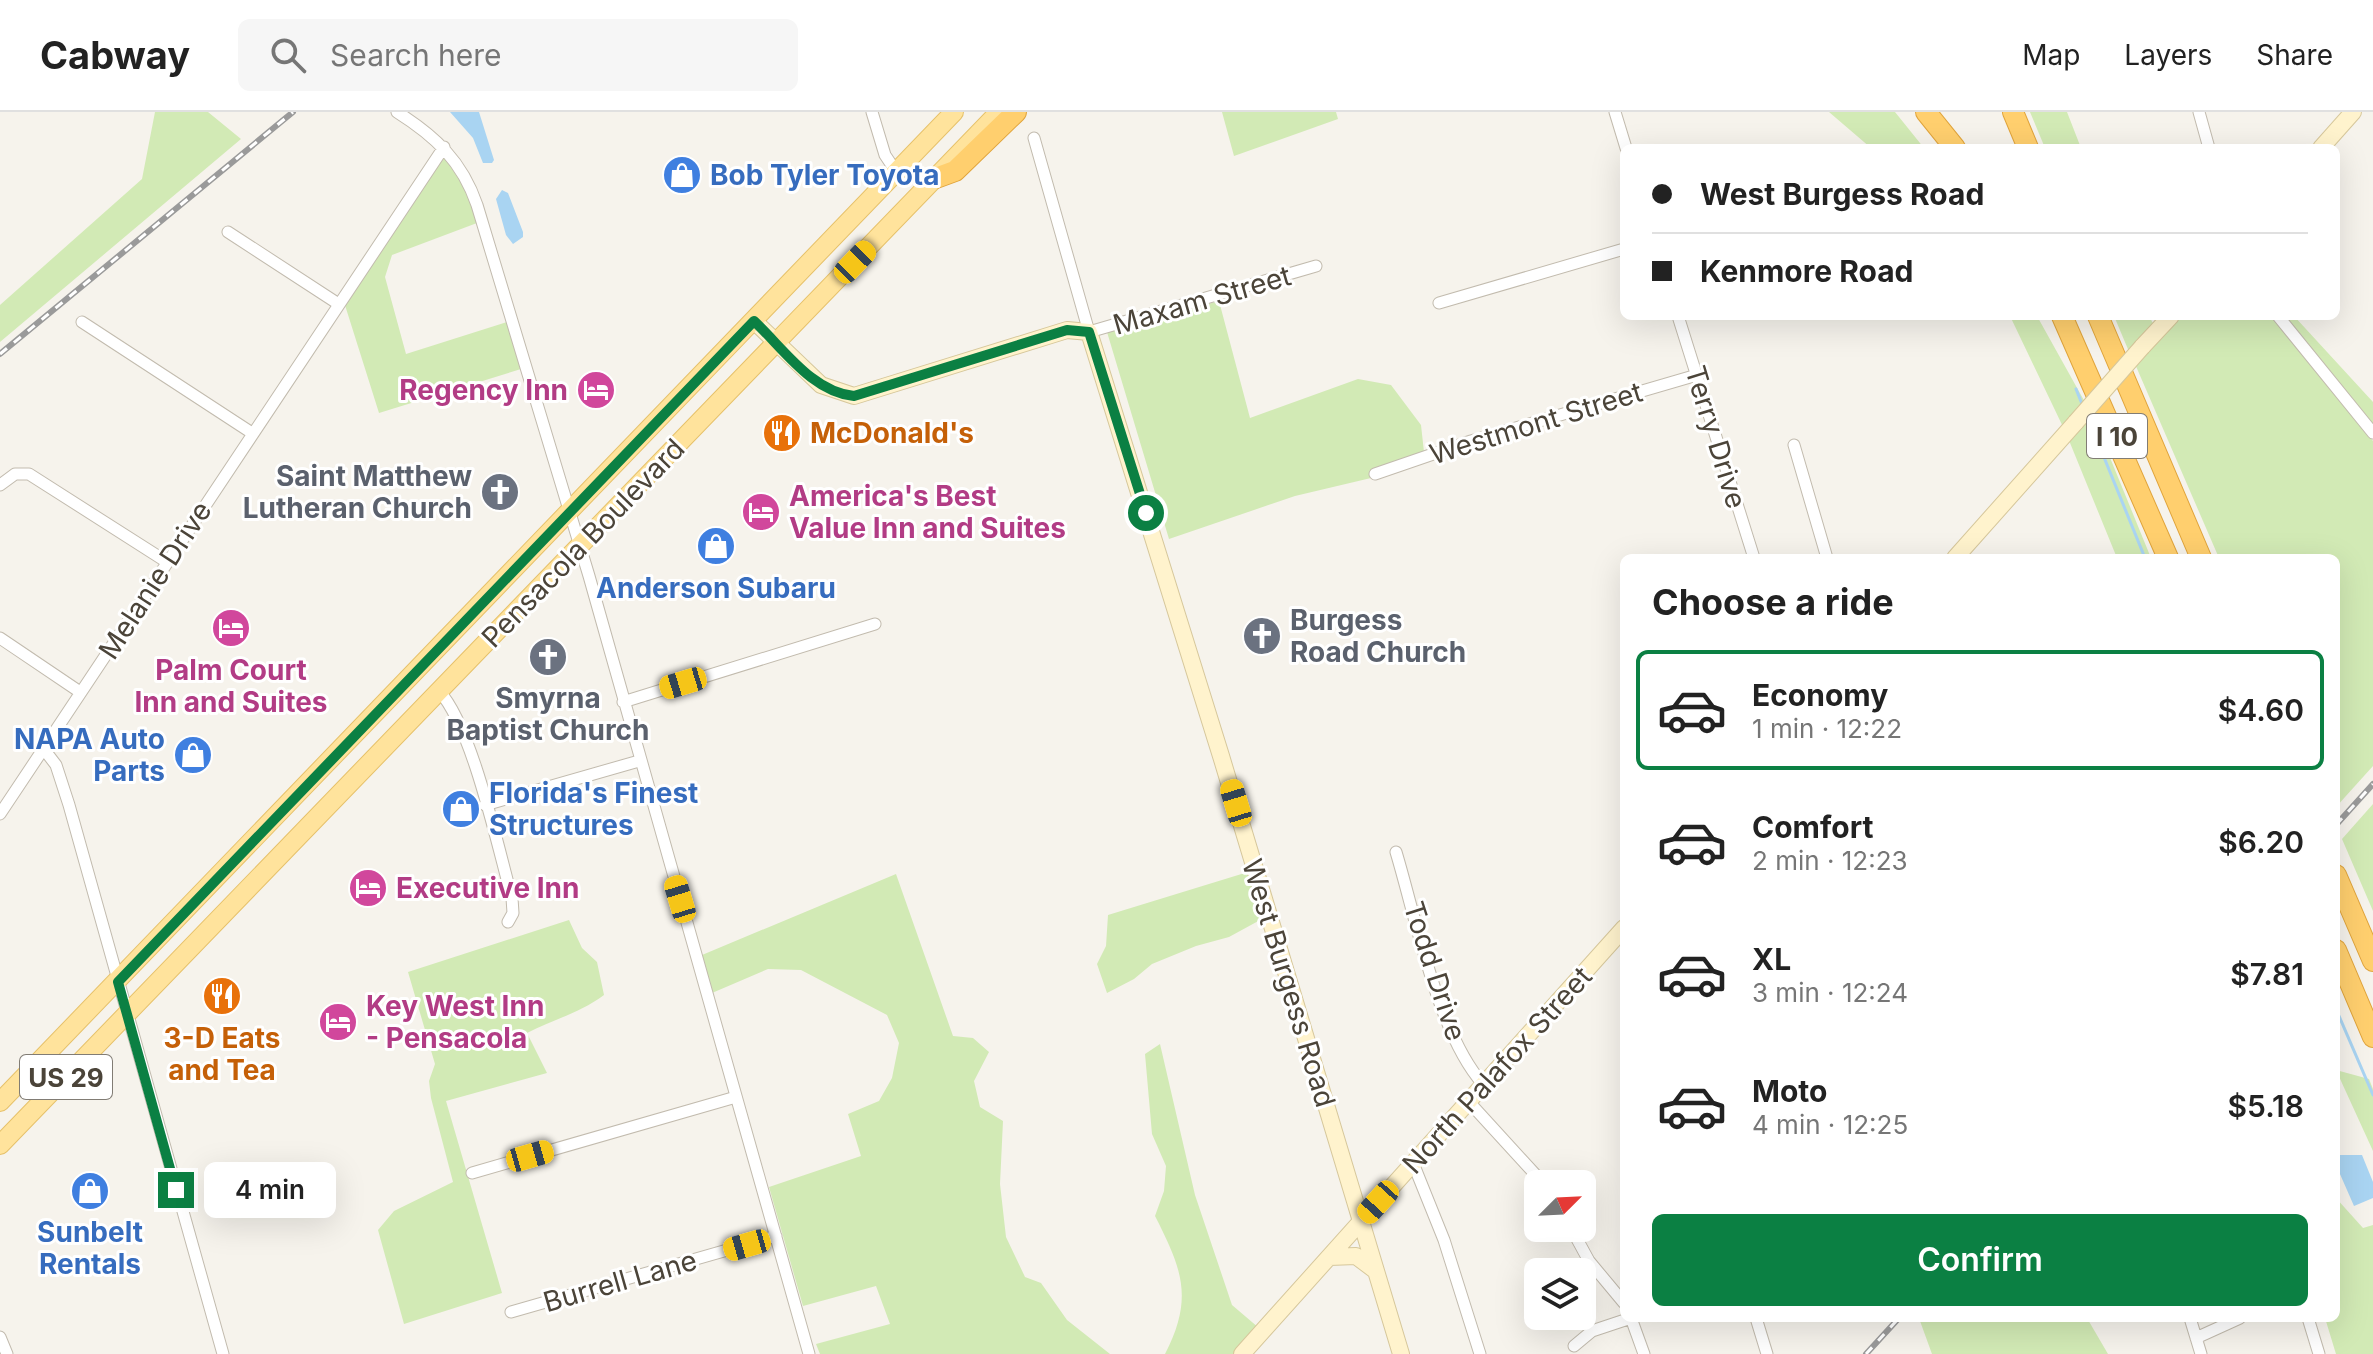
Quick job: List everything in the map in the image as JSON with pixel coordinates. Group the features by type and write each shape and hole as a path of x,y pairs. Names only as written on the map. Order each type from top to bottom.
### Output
{"highway":[{"path":"934,174 955,171 1016,112"},
{"path":"1926,112 1952,144"},
{"path":"2013,112 2026,144"},
{"name":"I 10","path":"2064,320 2166,554"},
{"name":"I 10","path":"2100,320 2199,554"},
{"path":"2340,884 2373,961"},
{"path":"2340,959 2373,1037"}],"main road":[{"name":"Pensacola Boulevard","path":"0,1102 954,112"},
{"path":"915,154 934,174 988,112"},
{"name":"Pensacola Boulevard","path":"0,1145 777,343 934,174 999,112"},
{"path":"2325,144 2353,112"},
{"path":"1959,554 2167,320"},
{"path":"754,321 821,385 854,396 1067,330 1089,332"},
{"name":"West Burgess Road","path":"1089,332 1401,1354"},
{"path":"448,636 470,659"},
{"path":"362,726 384,747"},
{"path":"211,884 232,908"},
{"name":"North Palafox Street","path":"1242,1354 1620,932"},
{"path":"1329,1257 1356,1256 1376,1271"}],"street":[{"path":"397,112 444,147 466,178 477,205 580,547 809,1354"},
{"path":"872,112 885,155 897,173"},
{"path":"1615,112 1625,144"},
{"path":"2199,112 2208,144"},
{"name":"West Burgess Road","path":"1034,138 1089,332"},
{"name":"Melanie Drive","path":"0,814 337,303 444,147"},
{"path":"228,232 337,303"},
{"path":"1439,303 1620,250"},
{"name":"Maxam Street","path":"1089,332 1316,266"},
{"name":"Terry Drive","path":"1679,320 1753,554"},
{"path":"2281,320 2373,433"},
{"path":"82,322 252,433"},
{"name":"Westmont Street","path":"1375,474 1471,441 1697,375"},
{"path":"1794,445 1826,554"},
{"path":"0,485 21,472 29,474 167,562"},
{"path":"623,702 875,624"},
{"path":"0,638 80,692"},
{"path":"439,691 456,714 485,805 512,898 513,913 508,922"},
{"path":"43,748 56,765 64,791 223,1354"},
{"path":"485,805 639,761"},
{"name":"Todd Drive","path":"1396,852 1444,1010 1467,1063 1483,1084"},
{"path":"472,1173 736,1097"},
{"path":"1469,1102 1531,1170"},
{"path":"1413,1163 1444,1240 1480,1354"},
{"name":"Burrell Lane","path":"511,1312 776,1236"},
{"path":"1579,1242 1589,1261 1620,1298"},
{"path":"1574,1346 1592,1331 1620,1322"},
{"path":"1632,1322 1644,1354"},
{"path":"1757,1322 1767,1354"},
{"path":"2191,1322 2201,1354"},
{"path":"2196,1338 2231,1322"},
{"path":"2309,1322 2319,1354"},
{"path":"0,1337 7,1354"}],"green space":[{"path":"155,112 208,112 241,139 0,342 0,305 142,179"},
{"path":"1222,112 1336,112 1338,119 1234,156"},
{"path":"1829,112 1895,112 1921,144 1866,144"},
{"path":"2030,112 2067,112 2079,144 2043,144"},
{"path":"443,155 466,190 477,223 392,255 385,277 406,354 507,322 521,369 379,413 344,302"},
{"path":"1219,301 1250,418 1358,379 1391,385 1421,425 1424,452 1369,471 1371,478 1295,496 1169,539 1107,332"},
{"path":"2012,320 2039,320 2086,404 2064,429"},
{"path":"2116,320 2151,320 2155,327 2130,354"},
{"path":"2174,320 2274,320 2373,441 2373,766 2340,803 2340,554 2217,554 2135,364"},
{"path":"2288,320 2298,320 2373,402 2373,424"},
{"path":"2090,413 2093,416 2149,554 2115,554 2068,438"},
{"path":"2373,804 2373,911 2342,839"},
{"path":"1248,872 1262,919 1229,937 1196,946 1152,964 1134,979 1107,993 1097,964 1106,946 1108,915"},
{"path":"896,874 953,1036 973,1038 989,1052 974,1081 980,1107 1003,1121 1000,1184 1006,1237 1025,1277 1041,1283 1067,1320 1110,1354 820,1354 816,1344 890,1324 876,1286 803,1306 769,1187 861,1156 848,1114 879,1101 892,1078 899,1043 887,1015 801,970 768,969 712,993 702,955"},
{"path":"569,920 582,948 597,962 604,995 527,1033 547,1073 446,1101 502,1293 404,1324 378,1230 394,1211 453,1182 431,1098 429,1081 435,1064 408,972"},
{"path":"1160,1044 1195,1195 1232,1305 1259,1328 1236,1354 1165,1354 1174,1334 1182,1300 1178,1268 1155,1216 1164,1191 1166,1166 1152,1134 1145,1054"},
{"path":"2340,1071 2369,1079 2373,1089 2373,1151 2340,1079"},
{"path":"2340,1202 2363,1228 2373,1225 2373,1354 2336,1354 2326,1322 2340,1322"},
{"path":"1920,1322 2089,1322 2108,1354 1932,1354"}],"water":[{"path":"450,112 479,112 494,160 492,163 483,163 473,138"},
{"path":"502,190 508,193 523,232 523,237 513,244 506,235 496,199"},
{"path":"2340,1155 2362,1155 2373,1182 2373,1198 2354,1206 2340,1174"}],"waterway":[{"path":"2076,389 2082,404"},
{"path":"2088,418 2143,554"},
{"path":"2340,1018 2373,1095"}],"railway":[{"path":"0,354 293,112"},
{"path":"2340,821 2373,784"},
{"path":"1866,1354 1895,1322"}],"place":[{"name":"Bob Tyler Toyota","path":"682,175"},
{"name":"Regency Inn","path":"596,390"},
{"name":"McDonald's","path":"782,433"},
{"name":"Saint Matthew Lutheran Church","path":"500,492"},
{"name":"America's Best Value Inn and Suites","path":"761,512"},
{"name":"Anderson Subaru","path":"716,546"},
{"name":"Palm Court Inn and Suites","path":"231,628"},
{"name":"Burgess Road Church","path":"1262,636"},
{"name":"Smyrna Baptist Church","path":"548,657"},
{"name":"NAPA Auto Parts","path":"193,755"},
{"name":"Florida's Finest Structures","path":"461,809"},
{"name":"Executive Inn","path":"368,888"},
{"name":"3-D Eats and Tea","path":"222,996"},
{"name":"Key West Inn - Pensacola","path":"338,1022"},
{"name":"Sunbelt Rentals","path":"90,1191"}],"route":[{"path":"176,1190 118,982 754,321 817,383 832,392 854,396 1067,330 1089,332 1146,513"}]}
